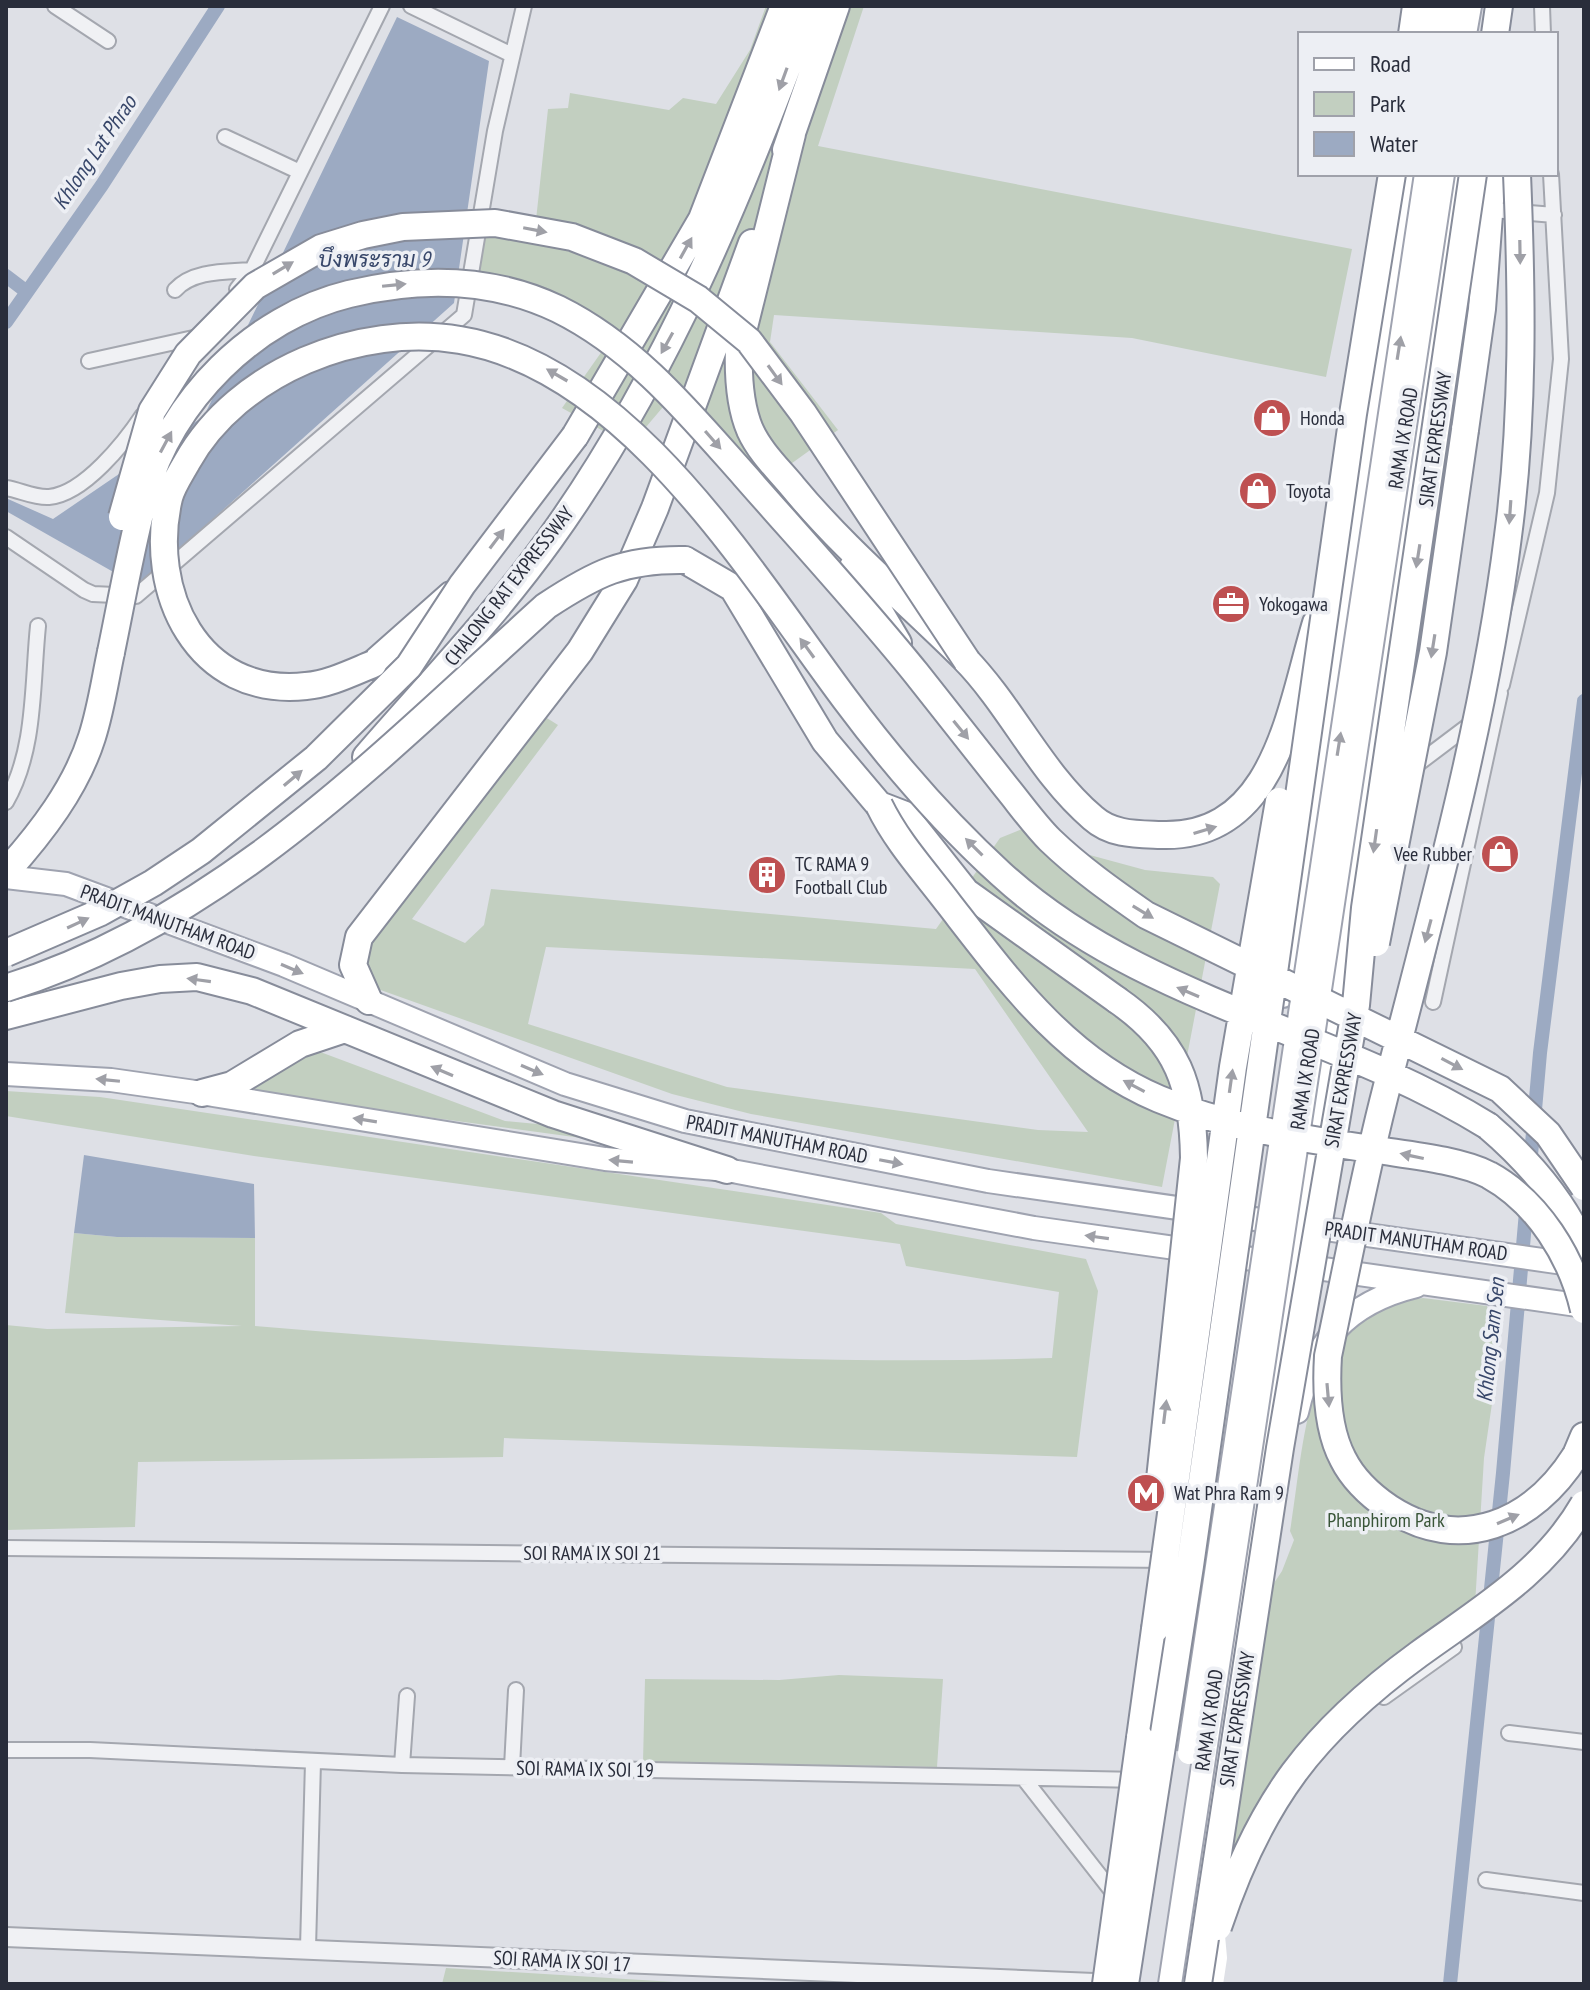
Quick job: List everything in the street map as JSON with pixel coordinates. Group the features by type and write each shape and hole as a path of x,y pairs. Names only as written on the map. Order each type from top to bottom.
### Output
{"highway":[{"name":"CHALONG RAT EXPRESSWAY","path":"6,953 101,912 153,883 263,803 316,758 409,666 462,585 575,436 657,299 702,219 784,6"},
{"name":"CHALONG RAT EXPRESSWAY","path":"6,988 98,953 166,918 328,802 498,606 550,539 593,474 684,313 758,146 810,6"},
{"path":"369,1001 353,965 359,937 580,651 624,580 655,508 836,6"},
{"path":"1412,32 1416,6"},
{"path":"1512,32 1514,6"},
{"path":"792,134 755,289 744,319 738,374 744,410 758,445 829,530 967,661"},
{"path":"1110,1984 1190,1566 1332,569 1392,176"},
{"name":"SIRAT EXPRESSWAY","path":"1199,1984 1260,1569 1356,1005 1365,908 1473,176"},
{"path":"1356,1005 1377,942 1433,652 1465,430 1492,210 1492,176"},
{"path":"1517,176 1521,351 1509,533 1496,620 1443,869 1365,1181 1328,1356 1327,1384 1341,1457 1356,1478 1374,1498 1405,1519 1442,1530 1472,1531 1508,1519 1536,1503 1558,1483 1584,1436"},
{"path":"111,652 116,545 129,484 152,411 188,354 255,286 321,248 403,227 495,223 572,237 634,261 698,299 749,341 803,413 967,661 1060,786 1095,820 1128,834 1193,834 1219,825 1240,810 1273,765 1332,569"},
{"path":"6,875 53,814 92,738 145,492 175,426 200,391 226,361 262,334 299,313 337,297 387,285 438,281 488,285 555,308 597,330 665,386 912,669 1048,838 1104,886 1158,921 1500,1089 1548,1134 1584,1187"},
{"path":"462,585 373,664 341,678 306,686 270,686 215,662 194,640 171,601 162,559 169,494 193,451 221,417 291,366 377,339 430,336 513,352 566,379 634,435 725,536 850,705 925,798 1003,876 1061,922 1122,960 1180,989 1419,1088 1488,1126 1535,1169 1574,1225 1584,1249"},
{"path":"829,530 882,612 912,669"},
{"path":"328,802 546,606 594,576 647,559 685,560 733,588 825,741 879,805 893,833 1001,971 1049,1027 1102,1069 1157,1098 1235,1127 1399,1154 1488,1175 1519,1197 1544,1223 1565,1257 1584,1308"},
{"path":"1110,1984 1155,1629 1233,1067 1290,743 1308,696 1333,658"},
{"path":"925,798 943,843 1051,955"},
{"path":"879,805 905,815 966,892 1144,1019 1165,1041 1179,1066 1194,1112 1194,1158 1162,1441 1155,1629"},
{"path":"6,1016 121,986 197,977 252,991 553,1114 727,1170"},
{"path":"202,1093 232,1085 300,1044 345,1029"},
{"path":"1199,1984 1245,1852 1281,1787 1308,1752 1374,1688 1523,1578 1568,1531 1584,1504"}],"main road":[{"path":"1428,32 1433,6"},
{"path":"1448,32 1452,6"},
{"name":"RAMA IX ROAD","path":"1110,1984 1111,1890 1130,1779 1146,1651 1179,1560 1243,1258 1407,176"},
{"name":"RAMA IX ROAD","path":"1155,1984 1272,1182 1426,176"},
{"name":"RAMA IX ROAD","path":"1170,1984 1443,176"},
{"name":"RAMA IX ROAD","path":"1184,1984 1204,1829 1263,1465 1455,176"},
{"name":"PRADIT MANUTHAM ROAD","path":"6,875 66,884 284,965 565,1084 685,1121 988,1181 1584,1266"},
{"path":"1327,1023 1337,1068 1341,1113 1329,1197 1330,1215 1339,1230"},
{"name":"PRADIT MANUTHAM ROAD","path":"6,1074 111,1080 605,1159 727,1170 1034,1228 1584,1308"},
{"path":"1166,1206 1227,1167 1263,1125"},
{"path":"815,1186 822,1176 824,1162 819,1148"},
{"path":"1174,1248 1195,1260 1208,1277 1214,1306 1204,1452 1241,1446 1252,1451 1263,1465"},
{"path":"1246,1576 1268,1553 1303,1388 1316,1353 1357,1309 1388,1293 1425,1283"},
{"name":"RAMA IX ROAD","path":"1135,1984 1209,1486 1204,1452"},
{"name":"RAMA IX ROAD","path":"1204,1829 1216,1937 1213,1984"}],"street":[{"path":"55,6 75,11 108,41"},
{"path":"6,488 52,497 74,487 104,463 131,433 198,337 252,270 382,6"},
{"path":"411,6 512,55"},
{"path":"6,537 84,590 93,594 136,596 464,315 512,55 524,6"},
{"path":"1542,6 1543,32"},
{"path":"225,137 300,172"},
{"path":"1433,1002 1547,493 1561,359 1551,176"},
{"path":"1492,210 1554,215"},
{"path":"175,290 183,280 195,276 252,270"},
{"path":"89,361 198,337"},
{"path":"6,802 18,781 27,749 38,626"},
{"path":"1361,802 1454,739 1480,717 1502,685"},
{"name":"SOI RAMA IX SOI 21","path":"6,1548 1179,1560"},
{"path":"1423,1639 1435,1660"},
{"path":"1216,1937 1253,1839 1299,1776 1348,1724 1454,1647"},
{"path":"512,1767 516,1690"},
{"path":"402,1765 407,1696"},
{"path":"1509,1733 1584,1742"},
{"name":"SOI RAMA IX SOI 19","path":"6,1750 90,1750 402,1765 1165,1781"},
{"path":"308,1948 313,1762"},
{"path":"1025,1780 1111,1890"},
{"path":"1486,1880 1584,1893"},
{"name":"SOI RAMA IX SOI 17","path":"6,1937 1110,1984"}],"green space":[{"path":"766,6 864,6 818,146 1352,249 1326,377 1132,338 774,315 770,342 838,430 763,484 679,388 630,446 562,408 612,337 478,278 488,211 536,220 548,109 568,108 570,93 669,110 683,98 716,104 750,50"},
{"path":"542,715 558,725 412,919 465,943 484,925 491,889 936,929 1000,838 1040,822 1086,854 1145,870 1213,877 1220,884 1162,1187 751,1114 672,1094 375,988 365,973 368,936","holes":["546,947 975,969 1088,1132 1038,1130 727,1087 528,1024"]},
{"path":"301,1051 323,1053 505,1121 548,1125 596,1140 243,1092"},
{"path":"6,1091 100,1097 881,1213 896,1224 1086,1259 1098,1291 1077,1457 504,1438 503,1457 138,1462 135,1527 6,1530 6,1325 47,1329 242,1326 65,1313 74,1233 117,1237 255,1238 255,1326 654,1354 853,1360 1052,1358 1059,1292 906,1266 900,1244 254,1156 6,1116"},
{"name":"Phanphirom Park","path":"1423,1298 1487,1306 1499,1356 1484,1458 1475,1605 1423,1639 1239,1848 1229,1848 1266,1595 1282,1571 1294,1540 1290,1531 1301,1457 1307,1420 1318,1384 1332,1353 1354,1327 1383,1308"},
{"path":"839,1675 943,1679 937,1767 643,1762 645,1679 779,1680"},
{"path":"446,1968 707,1984 442,1984"}],"water":[{"name":"บึงพระราม 9","path":"397,17 489,61 454,303 138,586 6,511 8,499 53,519 204,416"},
{"path":"84,1155 254,1184 255,1238 117,1237 74,1233"}],"waterway":[{"name":"Khlong Lat Phrao","path":"6,322 102,185 218,6"},
{"path":"6,276 27,292"},
{"name":"Khlong Sam Sen","path":"1450,1984 1503,1473 1540,1053 1584,701"}],"place":[{"name":"Honda","path":"1272,418"},
{"name":"Toyota","path":"1258,491"},
{"name":"Yokogawa","path":"1231,604"},
{"name":"Vee Rubber","path":"1500,854"},
{"name":"TC RAMA 9 Football Club","path":"767,875"},
{"name":"Wat Phra Ram 9","path":"1146,1493"}]}
